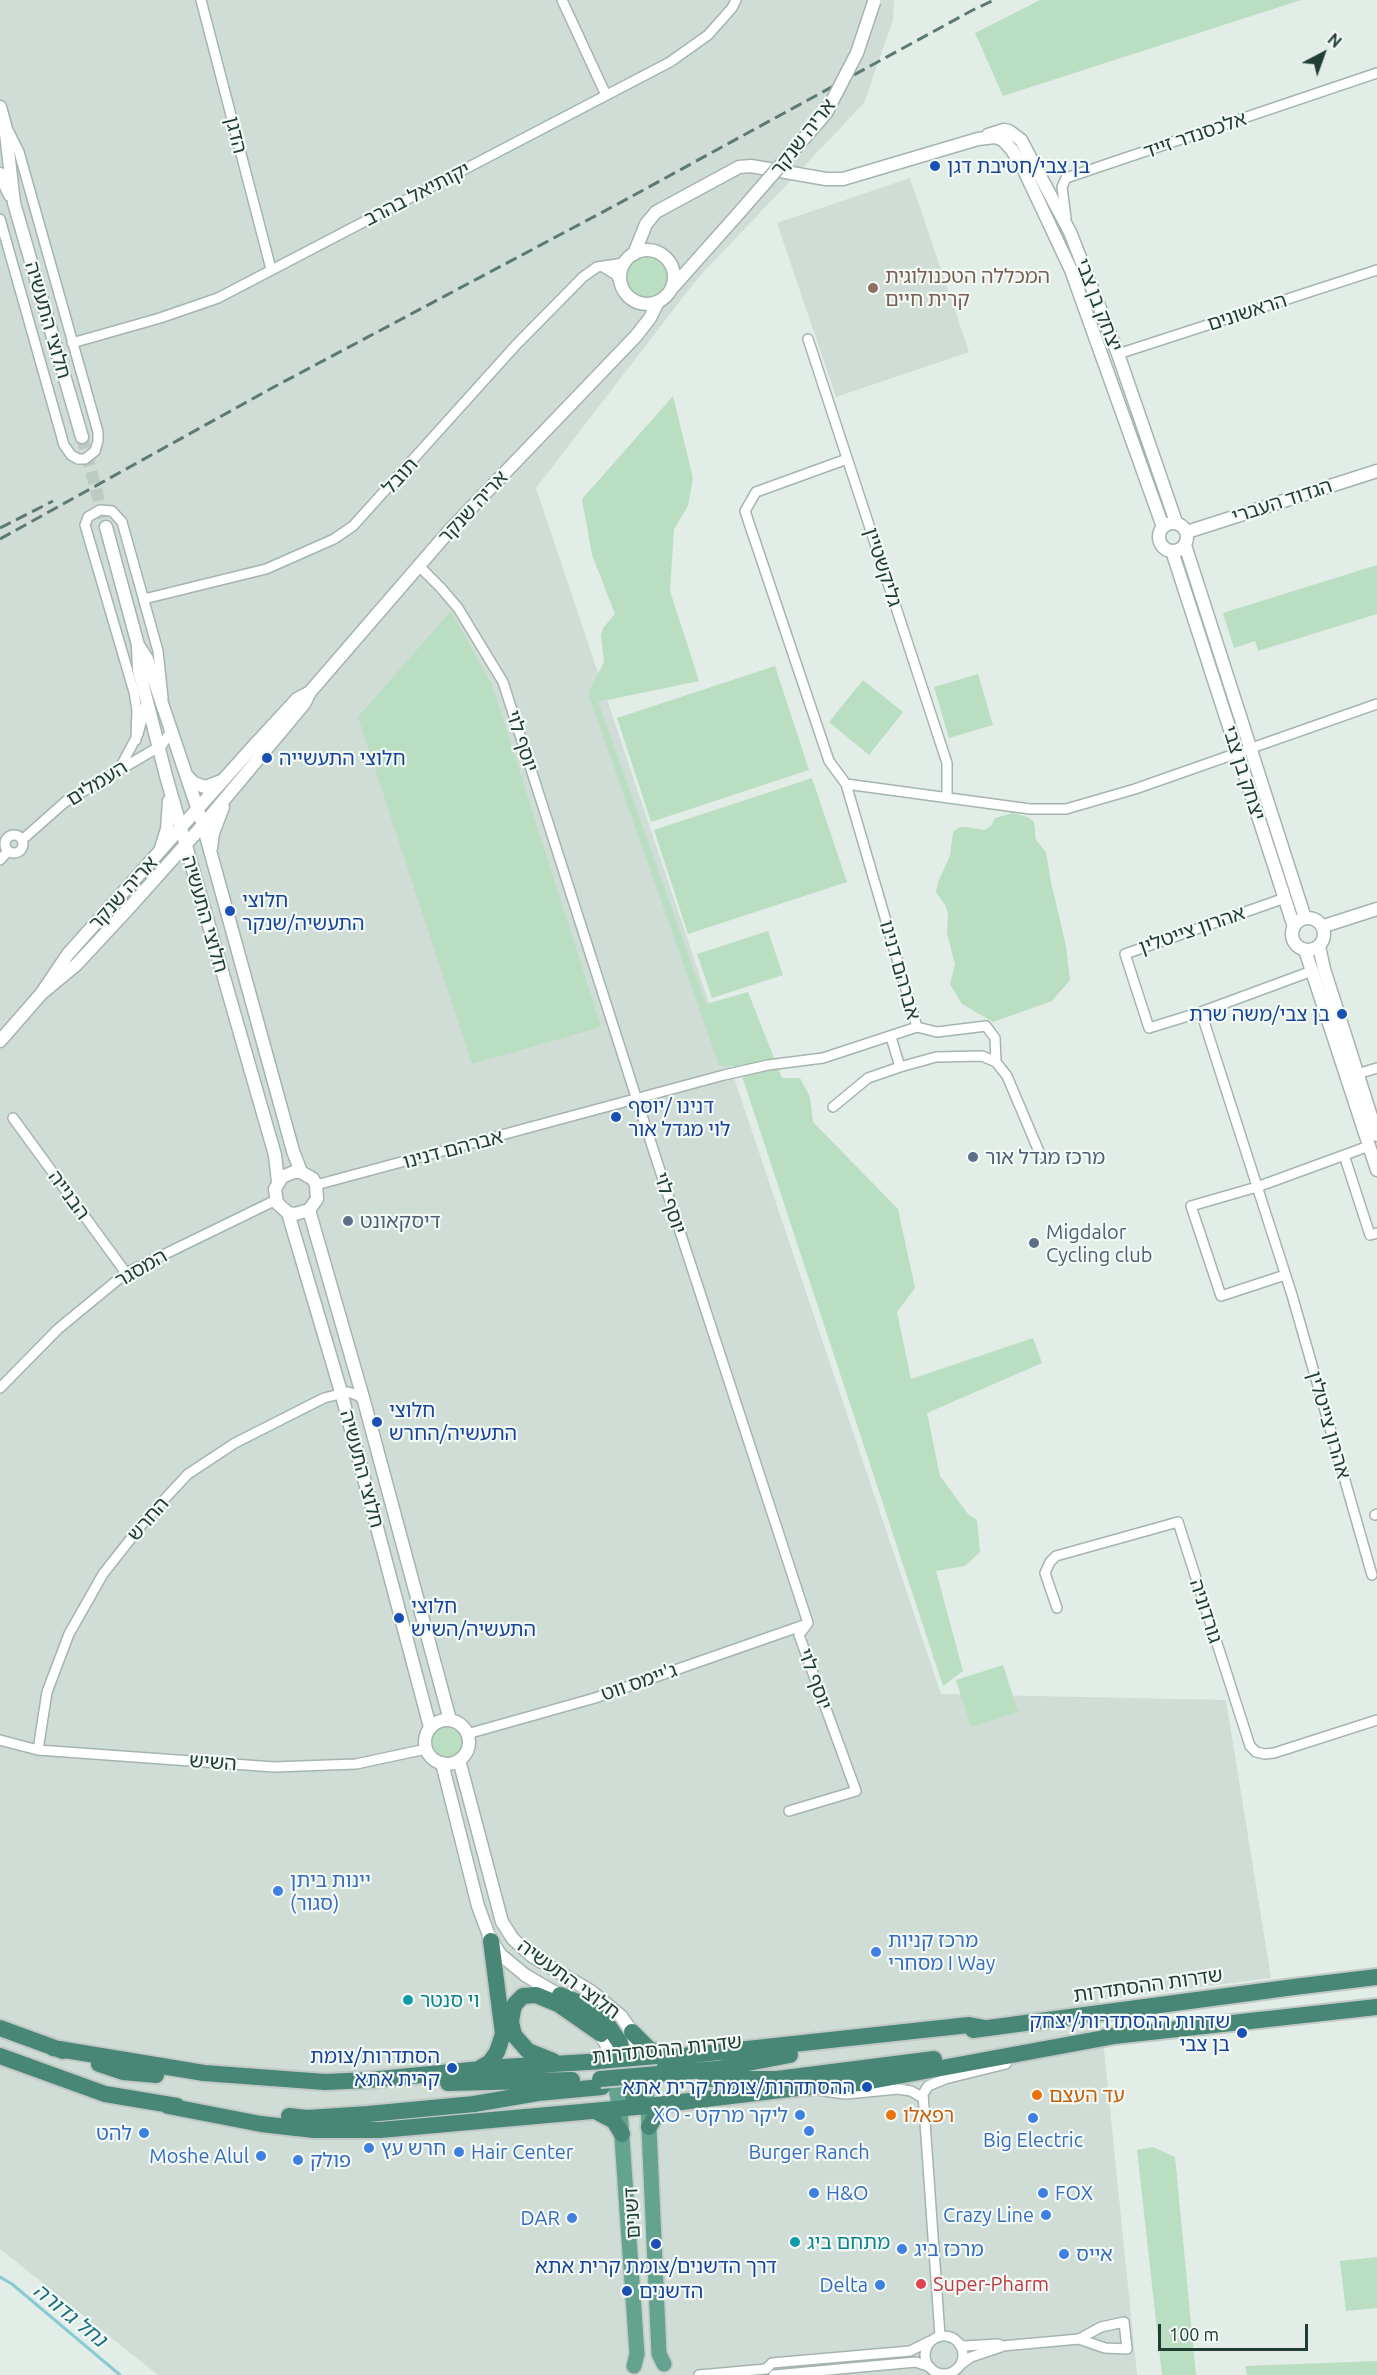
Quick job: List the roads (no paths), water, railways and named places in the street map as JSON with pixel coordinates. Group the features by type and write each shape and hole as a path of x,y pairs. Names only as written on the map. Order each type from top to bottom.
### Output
{"highway":[{"path":"475,2075 494,2058 500,2048 503,2034 491,1941"},
{"name":"שדרות ההסתדרות","path":"0,2028 123,2072 359,2088 475,2075 579,2079 717,2068 771,2057 1294,1986 1377,1977"},
{"path":"562,2064 533,2054 517,2040 511,2022 513,2010 519,1999 530,1995 542,1996 569,2011 600,2034"},
{"path":"560,1995 581,2003 599,2015 615,2034 626,2060 634,2099 648,2106"},
{"name":"שדרות ההסתדרות","path":"0,2056 105,2094 168,2106 307,2118 474,2104 538,2093 716,2078 777,2079 1115,2036 1377,2007"},
{"path":"475,2075 562,2064 672,2057 969,2025 985,2028"},
{"path":"632,2032 649,2049 672,2057"},
{"path":"168,2106 261,2124 314,2130 380,2130 620,2109 860,2083 1115,2036"},
{"path":"649,2127 659,2110 668,2104"},
{"path":"594,2111 614,2121 622,2134"}],"main road":[{"name":"דשנים","path":"626,2060 620,2109 637,2354 631,2371"},
{"name":"דשנים","path":"648,2106 659,2354 668,2370"},
{"path":"631,2371 647,2360 658,2361 668,2370"}],"street":[{"name":"הדגן","path":"201,0 271,269"},
{"path":"562,0 606,95"},
{"name":"יקותיאל בהרב","path":"72,343 160,318 218,298 670,62 708,35 732,8 736,0"},
{"name":"אריה שנקר","path":"672,287 826,113 856,53 875,1"},
{"name":"אלכסנדר זייד","path":"1070,232 1062,202 1062,187 1066,178 1377,73"},
{"name":"חלוצי התעשיה","path":"0,107 5,125 14,203"},
{"path":"0,219 64,445 71,455 82,459 95,451 99,437 19,152 5,125"},
{"name":"יצחק בן צבי","path":"634,254 646,224 662,207 739,167 751,166 826,179 843,179 1004,130 1017,136 1036,166 1070,232 1118,354 1176,522"},
{"name":"יצחק בן צבי","path":"978,139 995,137 1003,140 1012,150 1056,236 1163,527"},
{"name":"חלוצי התעשיה","path":"0,174 14,203 82,437"},
{"path":"646,224 646,241 654,251 675,261 700,256"},
{"path":"620,283 620,272 624,263 640,251 654,251"},
{"path":"601,266 616,275 627,296 640,303 658,302 669,293 672,287 673,272 666,258"},
{"name":"תובל","path":"144,599 266,569 334,539 353,526 516,345 583,278 601,266 616,266 624,263"},
{"name":"הראשונים","path":"1118,354 1377,270"},
{"name":"אריה שנקר","path":"41,994 76,965 202,825 304,704 310,692 457,522 643,328 658,302"},
{"path":"640,303 644,313 643,328"},
{"name":"גליקשטיין","path":"808,339 947,763 947,797"},
{"name":"אברהם דנינו","path":"316,1185 724,1075 768,1065 823,1058 917,1027 846,784 829,761 745,511 756,492 847,459"},
{"name":"הגדוד העברי","path":"1187,532 1377,471"},
{"path":"136,740 137,710 134,692 85,525 86,520 94,513 109,510 122,522 158,651 163,704"},
{"path":"1176,522 1187,532 1185,545 1179,550 1172,551 1164,548 1159,540 1163,527 1176,522"},
{"name":"חלוצי התעשיה","path":"106,527 138,645 138,663 166,776 275,1155 278,1182 275,1189 276,1200 288,1213 341,1392 430,1727 425,1740 426,1749"},
{"name":"יצחק בן צבי","path":"1185,545 1305,918"},
{"name":"יצחק בן צבי","path":"1172,551 1294,927"},
{"name":"יוסף לוי","path":"419,566 458,608 502,682 808,1623 799,1635 856,1791 789,1811"},
{"name":"חלוצי התעשיה","path":"138,645 147,659 172,729 211,852 293,1151 301,1172 316,1185"},
{"name":"אריה שנקר","path":"0,1041 41,994 68,954 297,699 310,692"},
{"path":"120,768 136,740 146,700"},
{"path":"846,784 1030,809 1066,809 1135,789 1377,704"},
{"name":"העמלים","path":"22,840 65,802 159,747 168,738 172,729"},
{"path":"186,775 194,783 205,787 225,779"},
{"path":"160,852 169,815 166,776"},
{"path":"211,852 216,822 231,791"},
{"path":"15,834 22,840 23,846 20,851 14,853 8,851 3,835 15,834"},
{"path":"0,860 8,851"},
{"name":"אהרון צייטלין","path":"1285,898 1125,954 1149,1028 1202,1012 1312,971"},
{"path":"1324,926 1377,909"},
{"path":"1324,926 1315,920 1305,918 1294,927 1294,941 1305,950 1377,1170"},
{"path":"1305,950 1319,946 1324,939 1324,926"},
{"path":"1319,946 1324,969 1377,1135"},
{"name":"אהרון צייטלין","path":"1202,1012 1285,1275 1372,1575"},
{"path":"917,1027 937,1032 986,1026 995,1038 996,1062"},
{"path":"891,1037 900,1067"},
{"path":"833,1107 868,1078 900,1067 936,1057 982,1056 996,1062 1007,1076 1040,1154"},
{"path":"1357,1074 1377,1068"},
{"name":"הבנייה","path":"13,1118 126,1273"},
{"path":"1285,1275 1221,1296 1191,1206 1257,1187 1369,1146"},
{"path":"1344,1155 1370,1235 1377,1233"},
{"path":"278,1182 288,1173 301,1172"},
{"path":"288,1213 302,1214 309,1210 317,1199 316,1185"},
{"name":"המסגר","path":"0,1388 58,1329 126,1273 276,1200"},
{"name":"חלוצי התעשיה","path":"309,1210 364,1401 450,1720"},
{"path":"341,1392 354,1393 364,1401"},
{"name":"החרש","path":"38,1750 47,1692 69,1634 103,1574 147,1518 188,1474 226,1449 275,1421 341,1392"},
{"name":"גורדוניה","path":"1057,1608 1045,1573 1056,1556 1178,1522 1250,1746 1256,1752 1275,1753 1377,1720"},
{"name":"ג'יימס ווט","path":"467,1734 595,1698 808,1623"},
{"path":"426,1749 432,1758 441,1763 451,1764 467,1752 467,1734 462,1726 450,1720 437,1722 430,1727"},
{"name":"השיש","path":"0,1740 38,1750 274,1767 321,1767 382,1760 426,1749"},
{"name":"חלוצי התעשיה","path":"441,1763 478,1906 491,1941 501,1955 525,1975 560,1995 581,2012 600,2034 608,2048 626,2060 632,2032 621,2016 604,2001 532,1956 513,1939 502,1922 459,1760"},
{"path":"940,2336 923,2098 925,2089 931,2084 1011,2062 1033,2052"},
{"path":"798,2088 846,2094 898,2089 911,2091 923,2098"},
{"path":"699,2375 771,2373 909,2362 916,2362 934,2371 946,2373 957,2370 971,2357 1002,2346 1079,2339 1101,2327 1124,2322 1127,2349 1105,2348 1079,2339"},
{"path":"771,2373 772,2363 910,2351 940,2336 951,2337 964,2346 998,2344 1002,2346"},
{"path":"930,2341 925,2356 934,2371"},
{"path":"957,2370 963,2354 959,2344"}],"waterway":[{"name":"נחל גדורה","path":"0,2277 12,2284 120,2375"}],"tunnel":[{"path":"82,437 106,527"}],"railway":[{"path":"0,539 272,388 994,0"},
{"path":"0,528 53,501"}],"place":[{"name":"בן צבי/חטיבת דגן","path":"935,166"},
{"name":"המכללה הטכנולוגית קרית חיים","path":"873,288"},
{"name":"חלוצי התעשייה","path":"267,758"},
{"name":"חלוצי התעשיה/שנקר","path":"230,911"},
{"name":"בן צבי/משה שרת","path":"1342,1014"},
{"name":"דנינו /יוסף לוי מגדל אור","path":"616,1117"},
{"name":"מרכז מגדל אור","path":"973,1157"},
{"name":"דיסקאונט","path":"348,1221"},
{"name":"Migdalor Cycling club","path":"1034,1243"},
{"name":"חלוצי התעשיה/החרש","path":"377,1422"},
{"name":"חלוצי התעשיה/השיש","path":"399,1618"},
{"name":"יינות ביתן (סגור)","path":"278,1891"},
{"name":"מרכז קניות מסחרי I Way","path":"876,1952"},
{"name":"וי סנטר","path":"408,2000"},
{"name":"שדרות ההסתדרות/יצחק בן צבי","path":"1242,2033"},
{"name":"הסתדרות/צומת קרית אתא","path":"452,2068"},
{"name":"ההסתדרות/צומת קרית אתא","path":"867,2087"},
{"name":"עד העצם","path":"1037,2095"},
{"name":"XO - ליקר מרקט","path":"800,2115"},
{"name":"רפאלו","path":"891,2115"},
{"name":"Big Electric","path":"1033,2118"},
{"name":"Burger Ranch","path":"809,2131"},
{"name":"להט","path":"144,2133"},
{"name":"חרש עץ","path":"369,2148"},
{"name":"Hair Center","path":"459,2152"},
{"name":"Moshe Alul","path":"261,2156"},
{"name":"פולק","path":"298,2160"},
{"name":"H&O","path":"814,2193"},
{"name":"FOX","path":"1043,2193"},
{"name":"Crazy Line","path":"1046,2215"},
{"name":"DAR","path":"572,2218"},
{"name":"מתחם ביג","path":"795,2242"},
{"name":"דרך הדשנים/צומת קרית אתא","path":"656,2244"},
{"name":"מרכז ביג","path":"902,2249"},
{"name":"אייס","path":"1064,2254"},
{"name":"Super-Pharm","path":"921,2284"},
{"name":"Delta","path":"880,2285"},
{"name":"הדשנים","path":"627,2291"}]}
